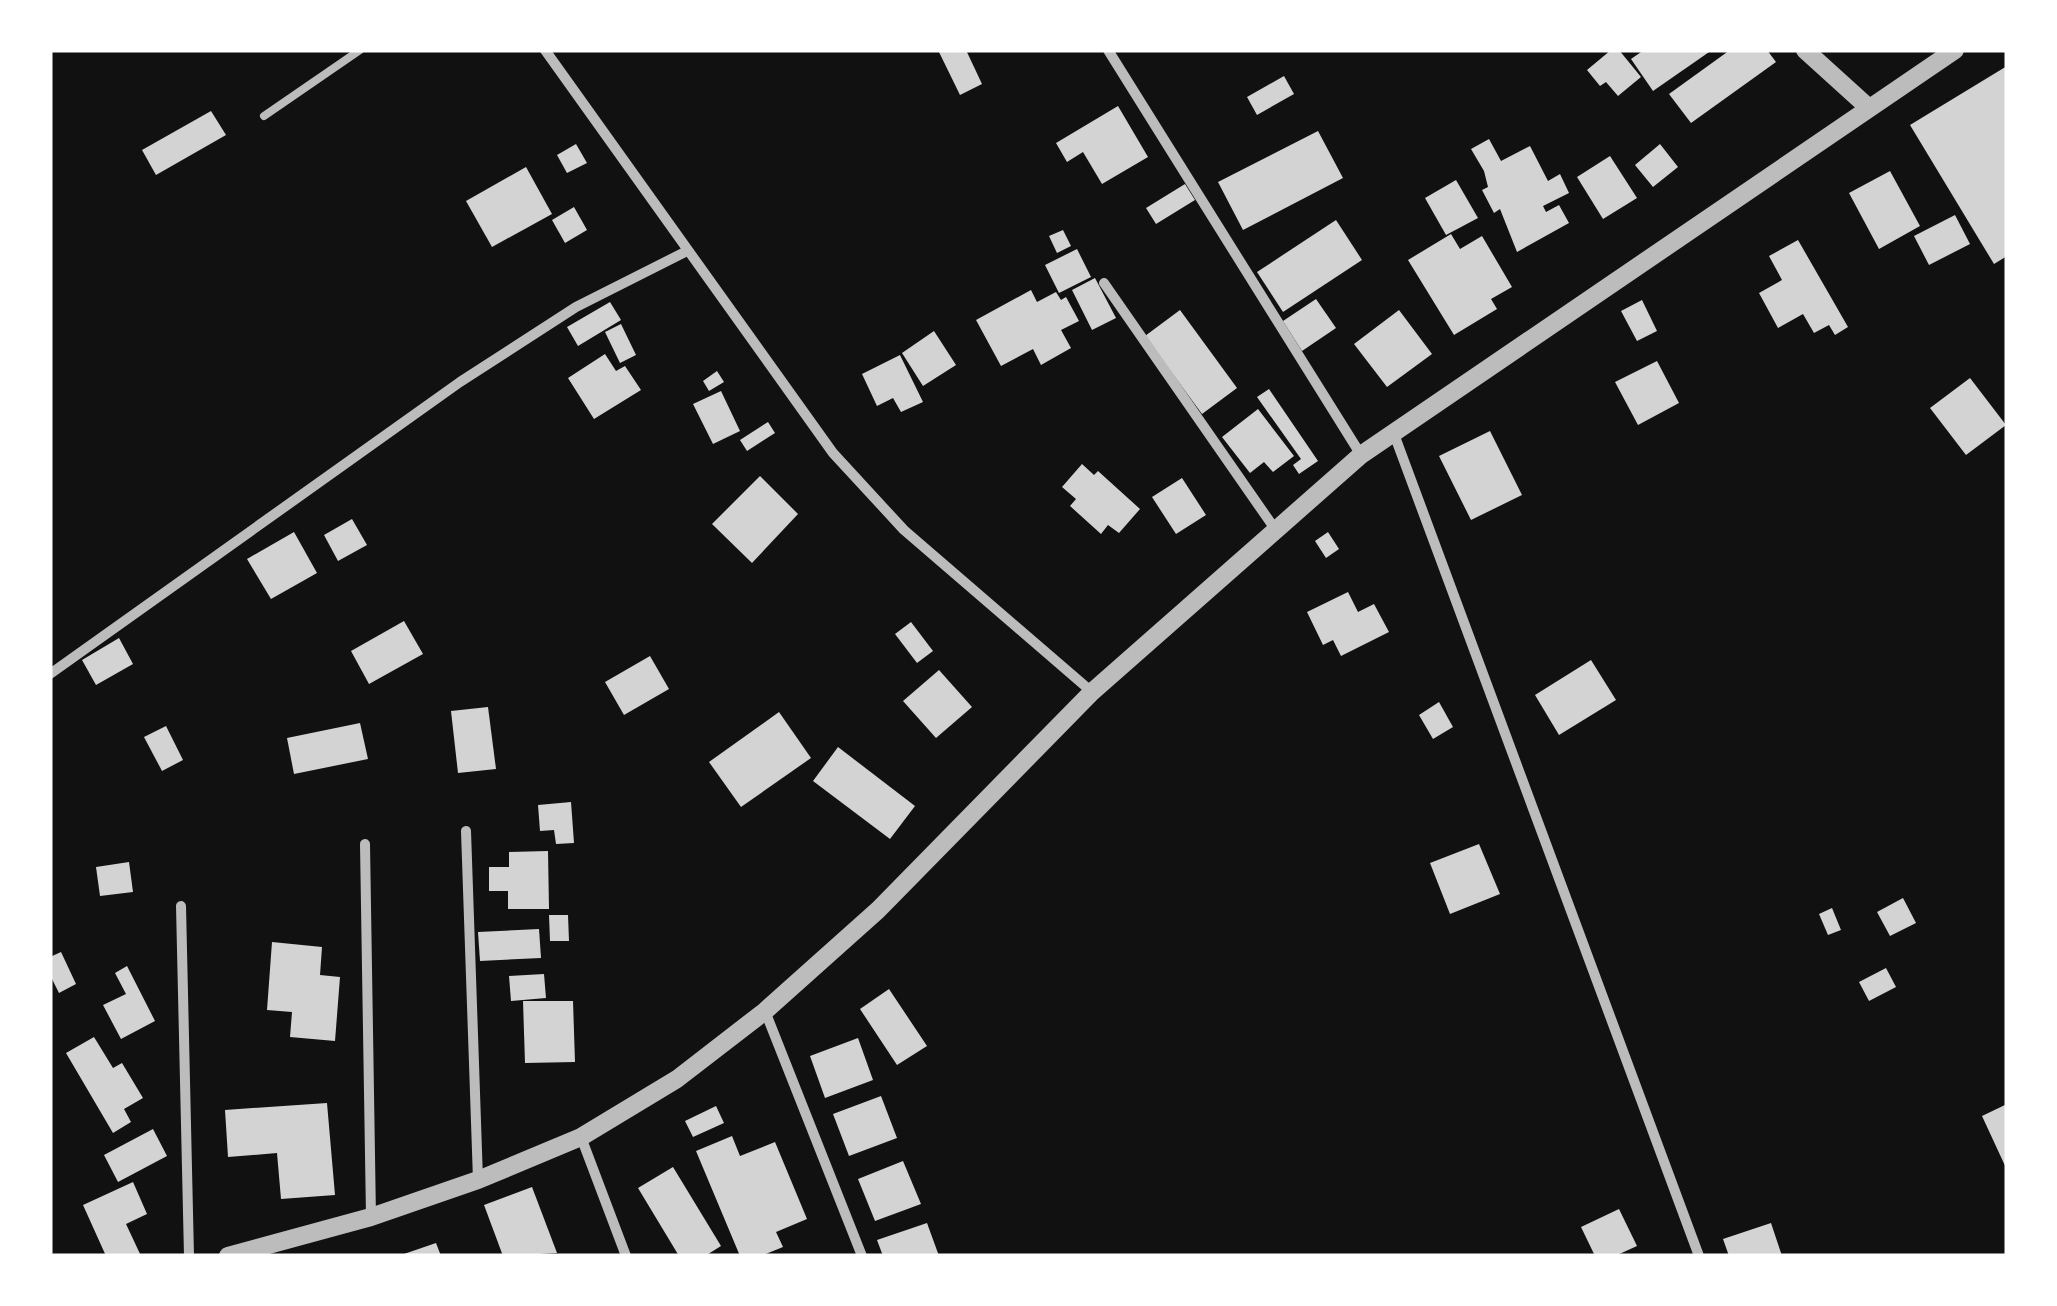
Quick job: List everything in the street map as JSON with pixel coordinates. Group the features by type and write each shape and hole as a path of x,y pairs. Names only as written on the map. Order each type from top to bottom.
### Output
{"street":[{"path":"545,50 833,452 892,517 1092,692"},
{"path":"1108,50 1361,455"},
{"path":"1805,50 1869,108"},
{"path":"228,1256 371,1217 478,1180 581,1137 677,1079 764,1012 878,910 1092,692 1361,455 1955,50"},
{"path":"50,674 460,382 576,307 687,251"},
{"path":"1104,283 1276,530"},
{"path":"1394,434 1699,1256"},
{"path":"466,831 478,1180"},
{"path":"365,844 371,1217"},
{"path":"182,906 189,1256"},
{"path":"764,1012 862,1256"},
{"path":"581,1137 626,1256"}],"lane":[{"path":"264,116 360,50"}],"building":[{"path":"938,50 966,50 982,84 960,95"},
{"path":"1611,50 1619,50 1641,77 1618,96 1606,82 1600,86 1587,70"},
{"path":"1644,50 1712,50 1653,91 1631,59"},
{"path":"1730,50 1767,50 1776,62 1691,123 1669,94"},
{"path":"2007,66 2007,256 1994,264 1910,125"},
{"path":"1284,76 1294,94 1257,115 1247,97"},
{"path":"1118,106 1148,157 1102,184 1083,152 1067,162 1056,143"},
{"path":"211,111 226,135 156,175 142,150"},
{"path":"1318,131 1343,178 1243,230 1218,182"},
{"path":"1489,139 1501,161 1530,146 1548,181 1560,174 1569,193 1543,206 1546,212 1559,205 1569,223 1517,252 1500,209 1494,213 1482,190 1488,187 1484,171 1471,149"},
{"path":"576,144 587,163 567,173 557,155"},
{"path":"1660,144 1678,167 1653,187 1635,165"},
{"path":"1610,156 1637,198 1603,219 1577,177"},
{"path":"526,167 552,214 492,247 466,201"},
{"path":"1890,171 1920,226 1879,249 1849,193"},
{"path":"1456,180 1478,218 1446,235 1425,198"},
{"path":"1185,184 1195,200 1156,224 1146,208"},
{"path":"574,207 587,230 565,243 552,220"},
{"path":"1955,215 1970,244 1929,265 1914,236"},
{"path":"1336,220 1362,260 1283,312 1257,272"},
{"path":"1063,230 1071,246 1057,253 1049,236"},
{"path":"1451,234 1460,249 1482,236 1512,287 1491,299 1497,309 1454,335 1408,260"},
{"path":"1798,240 1848,327 1835,335 1829,325 1814,333 1803,314 1778,328 1759,293 1782,280 1769,256"},
{"path":"1077,249 1091,277 1059,293 1045,265"},
{"path":"1095,278 1116,318 1092,330 1072,290"},
{"path":"1031,290 1037,302 1056,292 1061,300 1066,297 1079,321 1061,330 1071,348 1041,365 1033,349 1001,366 976,320"},
{"path":"1316,299 1336,328 1302,351 1283,321"},
{"path":"1642,300 1657,331 1637,341 1621,311"},
{"path":"610,302 621,320 578,346 567,327"},
{"path":"1180,310 1237,388 1202,414 1145,336"},
{"path":"1399,310 1432,354 1387,387 1354,344"},
{"path":"621,324 636,355 620,363 605,332"},
{"path":"934,331 956,365 923,386 902,353"},
{"path":"605,354 616,371 625,366 641,390 594,419 568,378"},
{"path":"900,355 923,402 901,412 893,398 877,406 862,374"},
{"path":"1657,361 1679,403 1638,425 1615,382"},
{"path":"717,371 724,382 709,391 703,381"},
{"path":"1970,378 2006,425 1966,455 1930,408"},
{"path":"1269,389 1318,461 1299,474 1293,465 1301,459 1257,397"},
{"path":"721,391 740,431 713,444 693,404"},
{"path":"1258,409 1294,456 1273,472 1264,462 1250,473 1222,437"},
{"path":"768,422 775,433 747,451 740,440"},
{"path":"1490,431 1522,495 1471,520 1439,456"},
{"path":"1082,464 1094,475 1098,471 1140,509 1119,533 1108,525 1101,534 1070,506 1076,499 1062,487"},
{"path":"760,476 798,514 752,563 712,524"},
{"path":"1182,478 1206,515 1176,534 1152,497"},
{"path":"352,519 367,545 338,561 324,535"},
{"path":"294,532 317,573 271,599 247,559"},
{"path":"1328,532 1339,549 1326,558 1315,541"},
{"path":"1348,592 1358,612 1374,604 1389,632 1341,656 1333,640 1323,645 1307,612"},
{"path":"404,621 423,654 369,684 351,651"},
{"path":"911,622 933,651 917,663 895,634"},
{"path":"119,638 133,664 96,685 82,660"},
{"path":"650,656 669,689 624,715 605,682"},
{"path":"1591,660 1616,700 1559,735 1535,695"},
{"path":"939,670 972,707 936,738 903,701"},
{"path":"1439,702 1453,727 1433,739 1419,715"},
{"path":"488,707 496,769 458,773 451,711"},
{"path":"779,712 811,758 741,807 709,762"},
{"path":"360,723 368,759 294,774 287,738"},
{"path":"166,726 183,760 162,771 144,737"},
{"path":"838,747 915,806 890,839 813,781"},
{"path":"571,802 574,843 556,844 554,830 540,831 538,805"},
{"path":"1479,844 1500,894 1450,914 1430,863"},
{"path":"548,851 549,909 508,909 508,891 489,891 489,867 509,867 509,852"},
{"path":"129,862 133,892 100,896 96,867"},
{"path":"1903,898 1916,923 1890,936 1877,912"},
{"path":"1832,908 1841,930 1828,935 1819,914"},
{"path":"549,915 568,915 569,941 550,941"},
{"path":"539,929 541,958 480,961 478,932"},
{"path":"272,942 322,947 320,975 340,977 335,1041 290,1037 292,1012 267,1010"},
{"path":"61,952 76,984 59,993 50,975 50,957"},
{"path":"127,966 155,1021 121,1039 103,1005 126,994 115,973"},
{"path":"1886,968 1896,987 1869,1001 1859,982"},
{"path":"544,974 546,998 511,1001 509,976"},
{"path":"889,989 927,1046 897,1065 860,1009"},
{"path":"523,1001 573,1001 575,1062 525,1063"},
{"path":"94,1037 113,1068 122,1063 143,1098 124,1109 131,1122 113,1133 66,1053"},
{"path":"858,1038 873,1080 825,1098 810,1056"},
{"path":"881,1096 897,1138 849,1156 833,1114"},
{"path":"327,1103 335,1195 281,1199 277,1153 228,1157 225,1110"},
{"path":"2007,1104 2007,1170 1982,1116"},
{"path":"716,1106 724,1123 693,1137 685,1121"},
{"path":"153,1129 167,1156 118,1182 104,1155"},
{"path":"732,1136 740,1156 775,1142 807,1219 776,1232 783,1247 761,1256 740,1256 696,1151"},
{"path":"903,1161 921,1204 875,1221 858,1179"},
{"path":"673,1167 721,1246 705,1256 679,1256 638,1188"},
{"path":"133,1182 147,1214 126,1224 141,1256 106,1256 83,1205"},
{"path":"532,1187 557,1253 503,1256 484,1205"},
{"path":"1619,1209 1637,1246 1615,1256 1595,1256 1581,1227"},
{"path":"927,1223 939,1256 883,1256 877,1240"},
{"path":"1771,1223 1782,1256 1729,1256 1723,1239"},
{"path":"436,1243 441,1256 401,1256 401,1255"}]}
